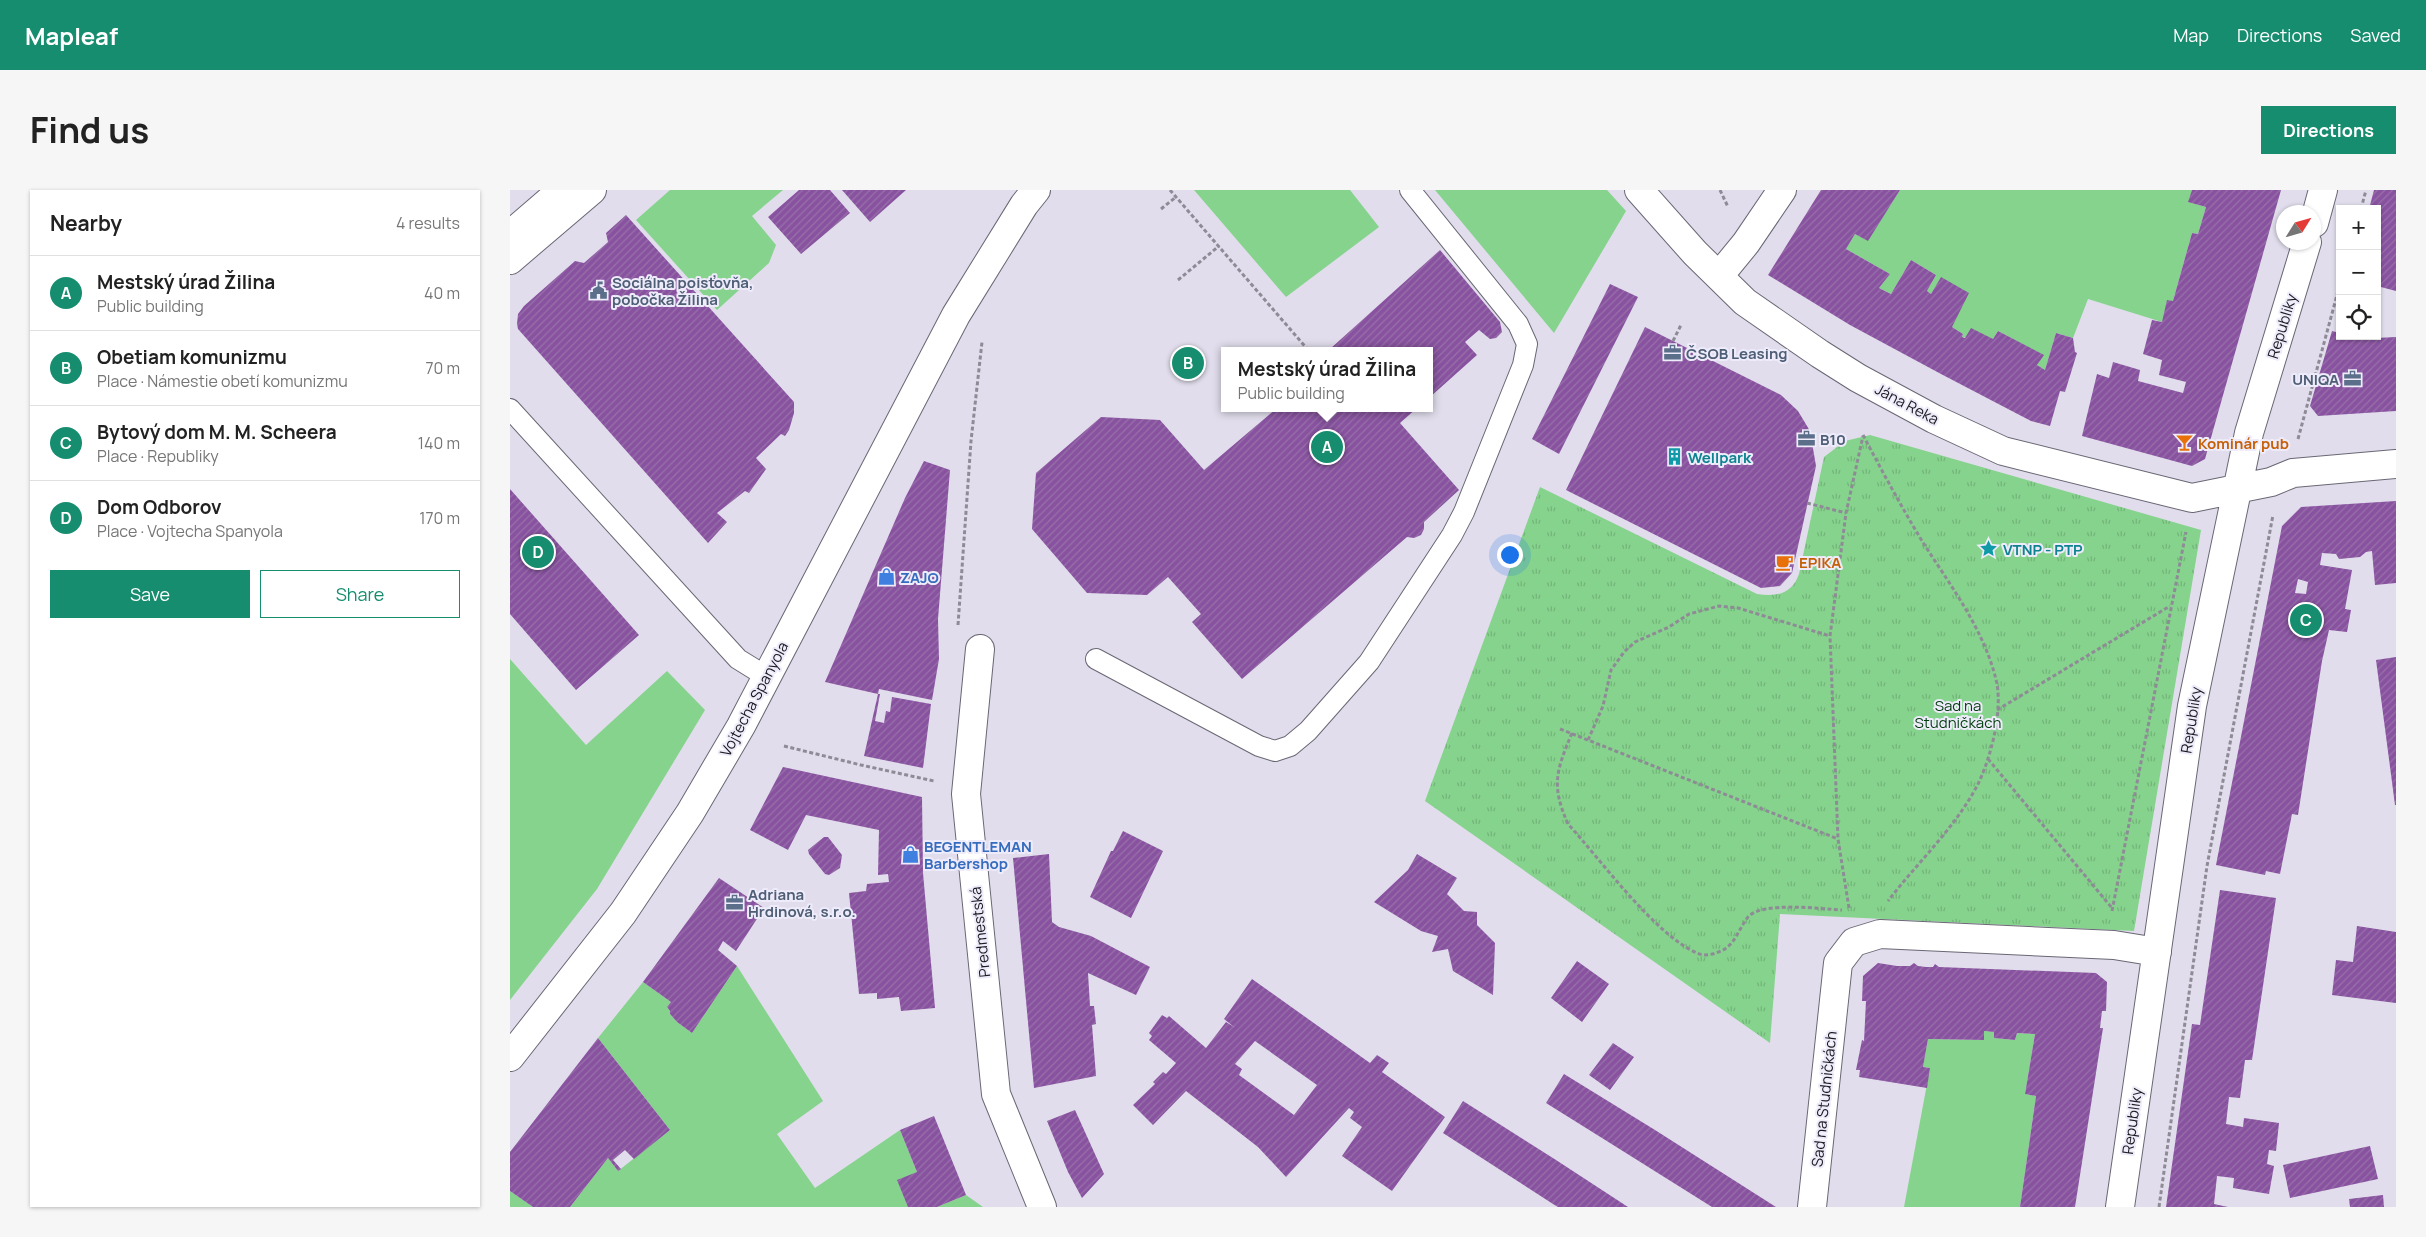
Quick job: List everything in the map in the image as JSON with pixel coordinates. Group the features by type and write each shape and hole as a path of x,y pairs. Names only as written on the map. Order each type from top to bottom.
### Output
{"street":[{"path":"510,235 562,190"},
{"path":"510,260 592,190"},
{"name":"Vojtecha Spanyola","path":"510,1057 622,913 690,813 767,677 956,315 1024,205 1036,190"},
{"name":"Jána Reka","path":"1639,190 1745,302 1828,359 1934,420 2003,451 2192,498 2271,482 2293,473 2396,464"},
{"path":"1719,276 1746,243 1782,190"},
{"path":"2319,205 2324,190"},
{"name":"Republiky","path":"2120,1207 2192,706 2249,433 2306,250"},
{"name":"Predmestská","path":"980,649 966,794 996,1094 1042,1207"},
{"name":"Sad na Studničkách","path":"1812,1207 1838,963 1854,942 1880,934 2114,945 2157,952"}],"lane":[{"path":"1096,659 1259,746 1275,751 1290,746 1308,731 1369,662 1452,535 1464,512 1523,365 1526,344 1518,324 1410,190"},
{"path":"510,409 738,659 767,677"}],"path":[{"path":"1170,190 1306,347"},
{"path":"2361,205 2366,190"},
{"path":"1161,210 1176,197"},
{"path":"1178,280 1219,246"},
{"path":"2299,431 2337,295"},
{"path":"1673,341 1682,325"},
{"path":"958,626 982,336"},
{"path":"1850,910 1838,839 1830,636 1846,513 1863,435 1895,496 1977,631 1997,686 1997,711 1988,759 1977,785 1964,805 1887,902"},
{"path":"1807,503 1846,513"},
{"path":"2159,1207 2207,866 2274,512"},
{"path":"2113,915 2112,909 2117,892 2184,540"},
{"path":"1588,740 1603,706 1611,670 1624,652 1635,642 1669,627 1689,614 1718,606 1738,608 1830,636"},
{"path":"1997,711 2170,606"},
{"path":"1560,729 1838,839"},
{"path":"1572,733 1558,764 1557,782 1560,805 1568,824 1674,940 1699,954 1713,955 1724,949 1740,933 1749,917 1762,909 1858,910"},
{"path":"784,746 940,782"},
{"path":"1988,759 2112,909"}],"green space":[{"path":"670,190 783,190 752,216 776,245 769,263 717,310 636,220"},
{"path":"1194,190 1350,190 1379,227 1286,297"},
{"path":"1435,190 1607,190 1626,211 1554,333"},
{"path":"1900,190 2192,190 2189,202 2206,207 2198,234 2192,233 2173,301 2162,322 2088,299 2073,338 2056,333 2045,370 2037,365 2043,355 1998,331 1993,339 1962,337 1963,334 1952,327 1941,278 1931,294 1927,291 1936,275 1911,260 1891,294 1879,288 1890,274 1846,249 1855,234 1868,240"},
{"name":"Sad na Studničkách","path":"1870,435 2201,530 2134,931 1780,914 1770,1043 1425,801 1540,487 1757,594 1771,595 1788,590 1799,574 1824,457 1845,441"},
{"path":"510,659 586,745 667,671 705,710 597,889 510,1000"},
{"path":"737,966 823,1101 777,1134 815,1188 900,1130 917,1172 908,1207 570,1207 608,1158 618,1171 670,1130 598,1038 643,982 671,1002 667,1007 670,1014 692,1033"},
{"path":"1984,1031 1994,1032 1994,1038 2015,1040 2017,1033 2035,1034 2025,1094 2036,1096 2020,1207 1904,1207 1930,1068 1923,1067 1928,1039 1984,1040"},
{"path":"510,1191 533,1207 510,1207"},
{"path":"966,1195 983,1207 937,1207"}],"building":[{"path":"799,190 830,190 850,213 801,254 768,217"},
{"path":"842,190 906,190 870,222"},
{"path":"1821,190 1900,190 1868,241 1855,234 1846,249 1890,274 1879,288 1891,294 1911,260 1936,275 1927,291 1931,294 1941,277 1969,293 1952,327 1963,334 1962,337 1965,338 1971,328 1993,339 1998,331 2044,355 2037,365 2045,370 2056,333 2073,338 2075,352 2077,353 2065,392 2060,391 2050,426 2031,421 1941,374 1850,325 1768,275"},
{"path":"2192,190 2281,190 2205,459 2192,466 2082,436 2097,374 2109,378 2113,362 2140,370 2138,381 2183,393 2186,382 2159,375 2162,360 2143,354 2152,320 2162,322 2167,300 2173,301 2192,233 2198,234 2206,207 2188,202"},
{"path":"2374,190 2396,190 2396,291 2381,287 2381,205 2370,205"},
{"path":"626,215 794,402 794,413 789,430 785,436 781,434 756,458 766,469 749,493 745,491 717,513 727,522 708,543 518,329 518,314 524,306 575,261 584,263 608,242 606,233"},
{"path":"1440,250 1500,322 1502,332 1496,338 1490,339 1479,330 1465,342 1477,355 1433,394 1433,347 1332,347"},
{"path":"1610,284 1638,297 1559,454 1532,439"},
{"name":"Wellpark","path":"1645,327 1781,395 1798,411 1810,431 1816,466 1792,573 1780,586 1761,588 1566,490"},
{"path":"2332,331 2336,332 2336,340 2381,340 2381,338 2396,337 2396,411 2318,416 2310,406"},
{"path":"1272,412 1412,412 1400,423 1459,490 1424,522 1424,529 1421,535 1414,538 1407,537 1242,679 1192,622 1201,614 1168,577 1147,595 1087,593 1032,529 1036,473 1101,417 1160,420 1204,470"},
{"path":"924,461 950,470 938,619 939,659 932,700 879,689 878,694 825,682 905,498"},
{"path":"510,489 639,635 576,690 510,614"},
{"path":"2396,501 2396,583 2375,585 2372,551 2366,552 2360,557 2339,559 2336,554 2322,553 2320,565 2352,570 2345,609 2351,610 2347,632 2329,630 2322,661 2298,815 2292,814 2280,874 2266,871 2265,875 2216,865 2282,526 2301,507","holes":["2298,579 2308,582 2306,594 2295,593"]},
{"path":"2396,657 2396,805 2395,805 2376,660"},
{"path":"878,694 880,694 875,721 884,723 886,711 890,712 892,697 931,704 923,768 864,756"},
{"path":"783,767 922,797 923,873 935,1008 901,1011 899,997 877,999 877,993 859,994 849,893 866,891 867,884 889,882 888,874 878,875 879,830 806,815 788,850 750,830"},
{"path":"1123,831 1163,851 1131,918 1090,897 1111,851 1113,851"},
{"path":"824,837 828,837 842,855 840,868 829,875 825,874 808,850"},
{"path":"1049,854 1052,922 1059,927 1091,936 1150,967 1136,995 1088,973 1090,1006 1094,1006 1096,1024 1092,1025 1096,1076 1034,1088 1013,858"},
{"path":"1417,854 1457,878 1447,894 1464,911 1477,912 1477,925 1495,943 1493,995 1453,971 1448,949 1432,952 1438,936 1421,931 1374,902 1408,870"},
{"path":"719,878 764,908 736,951 723,941 718,950 737,966 692,1033 670,1014 667,1007 671,1002 643,982"},
{"path":"2220,890 2276,898 2252,1060 2245,1060 2240,1098 2229,1097 2226,1124 2243,1127 2244,1118 2279,1123 2276,1151 2269,1150 2267,1164 2274,1166 2269,1194 2233,1188 2234,1178 2217,1176 2214,1204 2228,1207 2166,1207 2192,1024 2200,1025"},
{"path":"2357,926 2396,932 2396,1003 2332,995 2336,960 2353,962"},
{"path":"1577,961 1609,984 1582,1022 1551,998"},
{"path":"1878,963 1897,966 1910,966 1914,963 1918,966 1926,967 1933,967 1935,964 1939,967 2096,973 2107,982 2106,1011 2102,1011 2100,1028 2103,1028 2075,1207 2020,1207 2036,1096 2025,1094 2035,1034 2017,1033 2015,1040 1994,1038 1994,1032 1984,1031 1984,1040 1928,1039 1923,1067 1930,1068 1927,1088 1859,1077 1860,1070 1856,1070 1862,1040 1864,1041 1866,1001 1862,1001 1863,976"},
{"path":"1252,979 1370,1063 1377,1055 1389,1063 1382,1072 1445,1117 1392,1191 1342,1156 1362,1127 1350,1118 1354,1112 1349,1108 1286,1177 1258,1147 1186,1091 1153,1125 1133,1105 1155,1084 1153,1082 1163,1072 1166,1074 1176,1063 1149,1040 1152,1036 1149,1033 1162,1015 1167,1018 1169,1016 1206,1048 1226,1022 1234,1027 1224,1019","holes":["1255,1041 1317,1085 1294,1115 1239,1075 1242,1069 1235,1064"]},
{"path":"598,1038 670,1130 634,1159 625,1150 613,1160 621,1169 618,1171 608,1158 570,1207 533,1207 510,1191 510,1152"},
{"path":"1613,1043 1634,1057 1610,1090 1589,1075"},
{"path":"1564,1074 1776,1207 1712,1207 1546,1103"},
{"path":"1463,1101 1628,1207 1558,1207 1553,1204 1443,1133"},
{"path":"1075,1110 1104,1174 1082,1198 1068,1172 1047,1121"},
{"path":"934,1116 966,1195 937,1207 908,1207 897,1180 917,1172 900,1130"},
{"path":"2370,1146 2378,1179 2290,1198 2283,1165"},
{"path":"2383,1195 2384,1207 2350,1207 2349,1199"}],"place":[{"name":"Sociálna poisťovňa, pobočka Žilina","path":"598,291"},
{"name":"ČSOB Leasing","path":"1672,353"},
{"name":"Obetiam komunizmu","path":"1188,363"},
{"name":"UNIQA","path":"2353,379"},
{"name":"B10","path":"1806,439"},
{"name":"Kominár pub","path":"2184,443"},
{"name":"Mestský úrad Žilina","path":"1327,447"},
{"name":"Wellpark","path":"1674,457"},
{"name":"VTNP - PTP","path":"1989,549"},
{"name":"Dom Odborov","path":"538,552"},
{"name":"EPIKA","path":"1785,562"},
{"name":"ZAJO","path":"886,577"},
{"name":"Bytový dom M. M. Scheera","path":"2306,620"},
{"name":"BEGENTLEMAN Barbershop","path":"910,855"},
{"name":"Adriana Hrdinová, s.r.o.","path":"734,903"}]}
